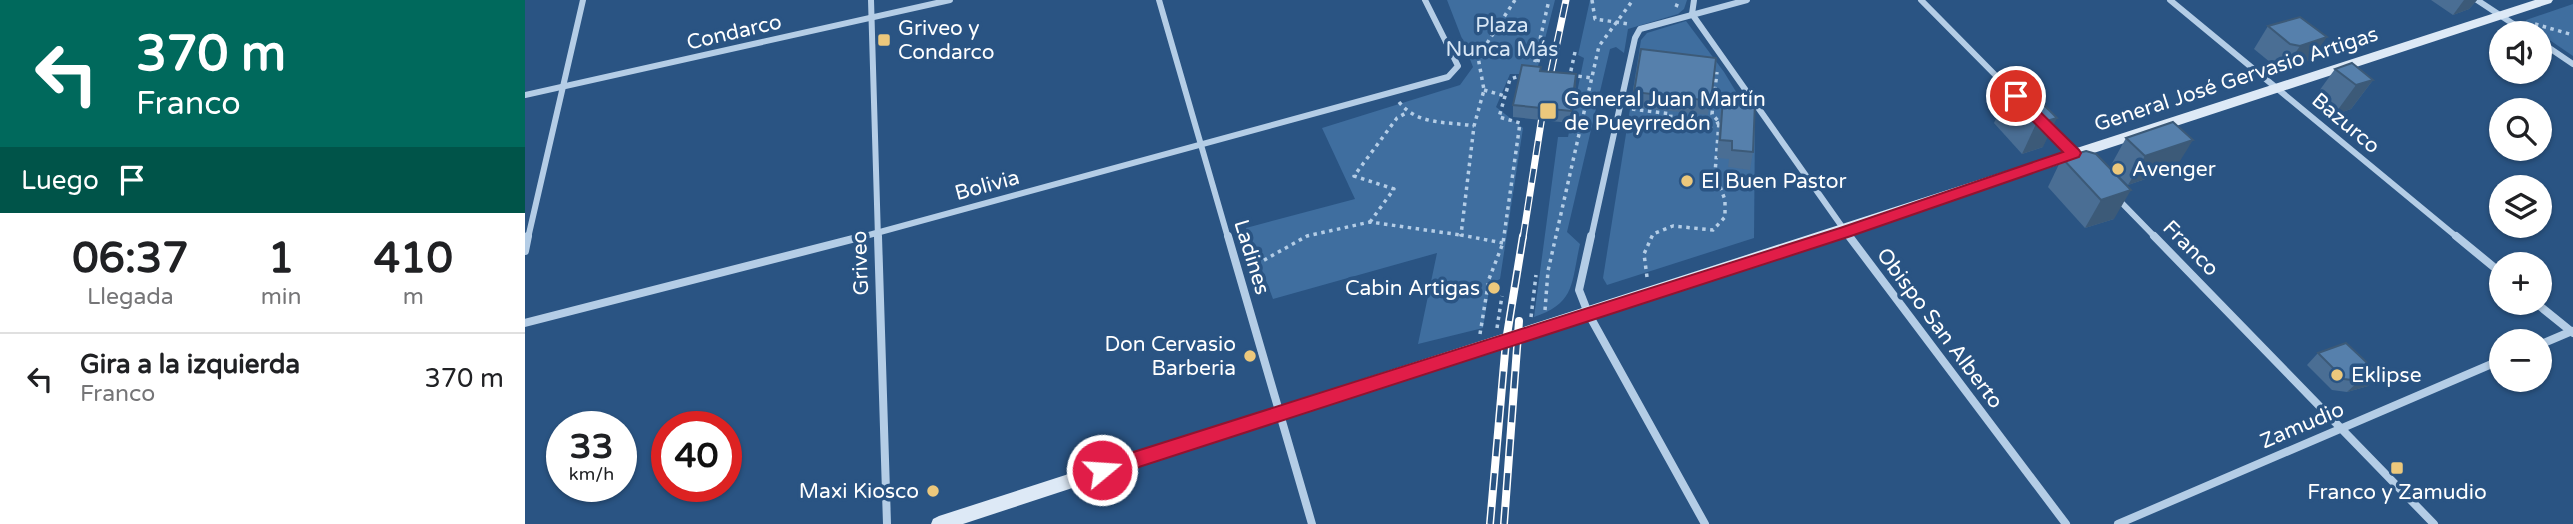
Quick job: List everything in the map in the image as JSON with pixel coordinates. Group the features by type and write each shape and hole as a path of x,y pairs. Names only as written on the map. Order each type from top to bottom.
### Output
{"street":[{"path":"525,251 583,0"},
{"name":"Griveo","path":"871,0 876,233 887,524"},
{"name":"Condarco","path":"525,95 950,0"},
{"name":"Ladines","path":"1159,0 1199,145 1312,524"},
{"name":"Bolivia","path":"525,323 876,233 1448,77 1455,72 1458,65 1425,0"},
{"path":"1692,14 1694,0"},
{"path":"1705,524 1588,313 1579,290 1635,38 1640,29 1747,0"},
{"path":"1921,0 2026,106"},
{"name":"Bazurco","path":"2169,0 2489,264"},
{"path":"2477,0 2510,21"},
{"name":"General José Gervasio Artigas","path":"939,524 1588,313 2078,158 2276,88 2547,0"},
{"name":"Obispo San Alberto","path":"1692,14 1846,232 2066,524"},
{"path":"2552,50 2573,64"},
{"path":"2035,115 2078,158"},
{"name":"Franco","path":"2109,190 2342,426 2434,524"},
{"path":"2551,315 2572,332 2552,340"},
{"name":"Zamudio","path":"2118,524 2489,365"}],"path":[{"path":"1461,235 1474,126 1484,90 1478,57 1515,0"},
{"path":"1532,72 1549,0"},
{"path":"1592,0 1595,19 1625,26 1635,22"},
{"path":"1536,331 1599,46 1633,0"},
{"path":"1667,10 1678,6 1679,0"},
{"path":"2552,29 2573,35"},
{"path":"1478,349 1489,279 1503,243 1520,123 1499,117 1510,79 1535,72 1541,49"},
{"path":"1575,52 1570,75 1592,78"},
{"path":"1654,292 1643,262 1646,243 1652,236 1668,227 1713,230 1725,217 1725,201 1715,173 1719,122 1712,114 1717,66 1729,68"},
{"path":"1484,90 1505,96"},
{"path":"1393,91 1406,113 1438,124 1456,122 1474,126"},
{"path":"1619,108 1671,114 1669,123 1709,128 1719,122 1727,122"},
{"path":"1370,222 1394,188 1354,176 1397,118 1406,113"},
{"path":"1239,274 1307,236 1370,222 1503,243"},
{"path":"1536,275 1536,331"},
{"path":"1494,344 1502,296"}],"green space":[{"name":"Plaza Nunca Más","path":"1447,0 1555,0 1536,74 1510,74 1496,107 1523,128 1500,279 1490,284 1483,328 1418,344 1437,253 1273,299 1246,228 1355,199 1322,128 1460,85 1473,67"},
{"path":"1590,0 1687,0 1684,9 1678,14 1628,29 1624,53 1616,47 1610,49 1567,232 1580,244 1573,281 1565,298 1558,305 1534,317 1558,137 1568,137 1584,58 1578,55"},
{"path":"2573,4 2573,56 2552,42 2552,21 2526,20"},
{"name":"El Buen Pastor","path":"1686,21 1724,72 1755,123 1754,238 1607,285 1603,278 1641,40 1647,33"}],"building":[{"path":"2300,17 2327,37 2300,46 2290,44 2268,26"},
{"path":"1641,49 1716,58 1711,101 1634,92"},
{"path":"2352,63 2373,80 2356,85 2335,69"},
{"path":"1522,65 1541,67 1540,71 1576,74 1571,111 1513,105"},
{"path":"2027,88 2057,118 2036,124 2007,94"},
{"path":"1723,98 1755,102 1753,152 1732,150 1732,141 1720,140"},
{"path":"2173,122 2193,140 2145,156 2126,138"},
{"path":"2086,151 2096,154 2131,190 2101,200 2062,158"},
{"path":"2346,343 2379,374 2359,381 2344,379 2318,353"}],"railway":[{"path":"1523,238 1543,110 1566,0"},
{"path":"1490,524 1506,341 1523,236"},
{"path":"1504,524 1519,321"}],"place":[{"name":"Griveo y Condarco","path":"884,40"},
{"name":"General Juan Martín de Pueyrredón","path":"1548,111"},
{"name":"Avenger","path":"2118,169"},
{"name":"El Buen Pastor","path":"1687,181"},
{"name":"Cabin Artigas","path":"1494,288"},
{"name":"Don Cervasio Barberia","path":"1250,356"},
{"name":"Eklipse","path":"2337,375"},
{"name":"Franco y Zamudio","path":"2397,468"},
{"name":"Maxi Kiosco","path":"933,491"}],"route":[{"path":"1102,470 1846,232 2073,153 2016,96"}]}
